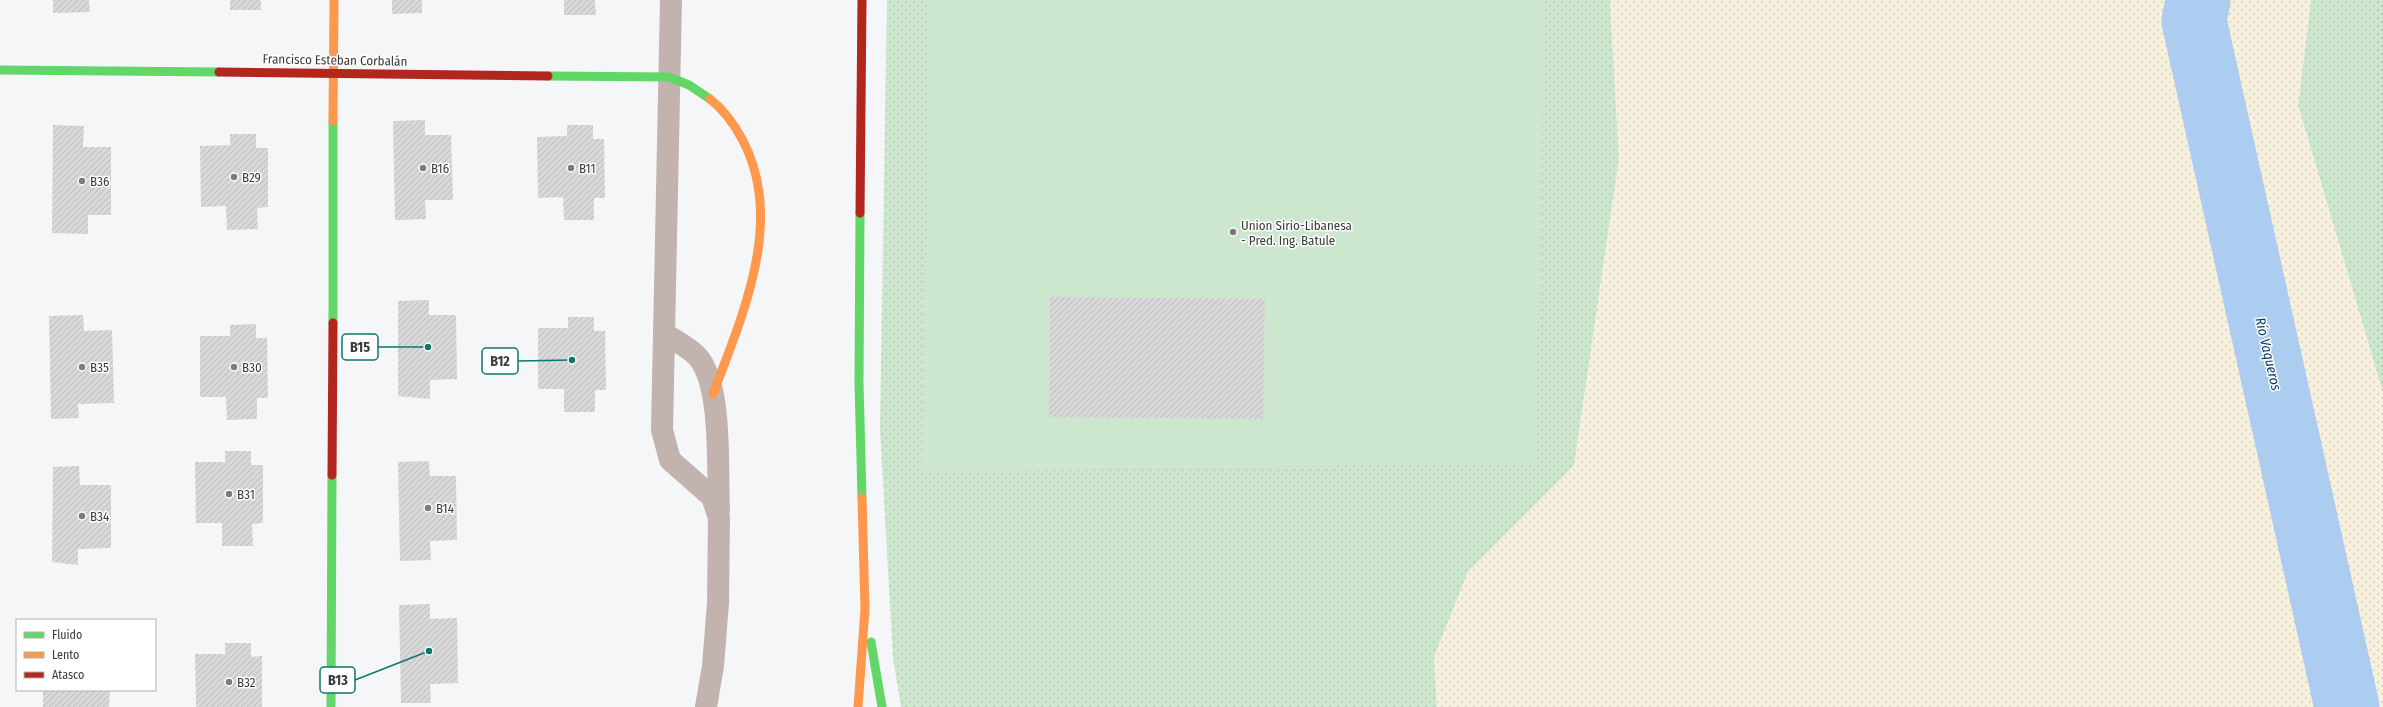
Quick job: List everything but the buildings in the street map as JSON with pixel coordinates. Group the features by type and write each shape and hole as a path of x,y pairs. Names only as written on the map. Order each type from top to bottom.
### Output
{"street":[{"path":"331,707 334,0"},
{"path":"671,0 662,430 670,460 712,497 719,518"},
{"path":"858,707 865,609 859,383 862,0"},
{"name":"Francisco Esteban Corbalán","path":"0,70 669,77 692,84 721,107 735,126 754,160 761,202 761,227 752,281 713,394"},
{"path":"664,333 696,355 708,373 713,394 719,518 718,603 713,666 706,707"},
{"path":"865,609 882,707"}],"green space":[{"name":"Union Sirio-Libanesa - Pred. Ing. Batule","path":"887,0 1610,0 1619,159 1574,466 1468,572 1434,657 1437,707 901,707 893,658 880,429"},
{"name":"Union Sirio-Libanesa - Pred. Ing. Batule","path":"930,0 1544,0 1536,464 922,471"},
{"path":"2311,0 2383,0 2383,393 2298,105"}],"sand":[{"path":"1610,0 2311,0 2298,105 2383,393 2383,707 1437,707 1434,657 1468,572 1574,466 1619,159"}],"waterway":[{"name":"Río Vaqueros","path":"2198,0 2194,21 2347,707"}],"traffic: fast":[{"path":"0,70 219,72"},
{"path":"548,76 669,77 689,85 710,99"},
{"path":"333,121 333,323"},
{"path":"860,213 859,383 862,498"},
{"path":"331,707 332,475"},
{"path":"871,642 882,707"}],"traffic: slow":[{"path":"333,121 334,0"},
{"path":"710,99 720,108 736,128 742,139 755,170 760,202 760,235 755,268 747,300 713,394"},
{"path":"858,707 865,609 862,498"}],"traffic: jam":[{"path":"860,213 862,0"},
{"path":"219,72 548,76"},
{"path":"332,475 333,323"}],"place":[{"name":"B16","path":"423,168"},
{"name":"B11","path":"571,168"},
{"name":"B29","path":"234,177"},
{"name":"B36","path":"82,181"},
{"name":"Union Sirio-Libanesa - Pred. Ing. Batule","path":"1233,232"},
{"name":"B15","path":"428,347"},
{"name":"B12","path":"572,360"},
{"name":"B35","path":"82,367"},
{"name":"B30","path":"234,367"},
{"name":"B31","path":"229,494"},
{"name":"B14","path":"428,508"},
{"name":"B34","path":"82,516"},
{"name":"B13","path":"429,651"},
{"name":"B32","path":"229,682"}]}
